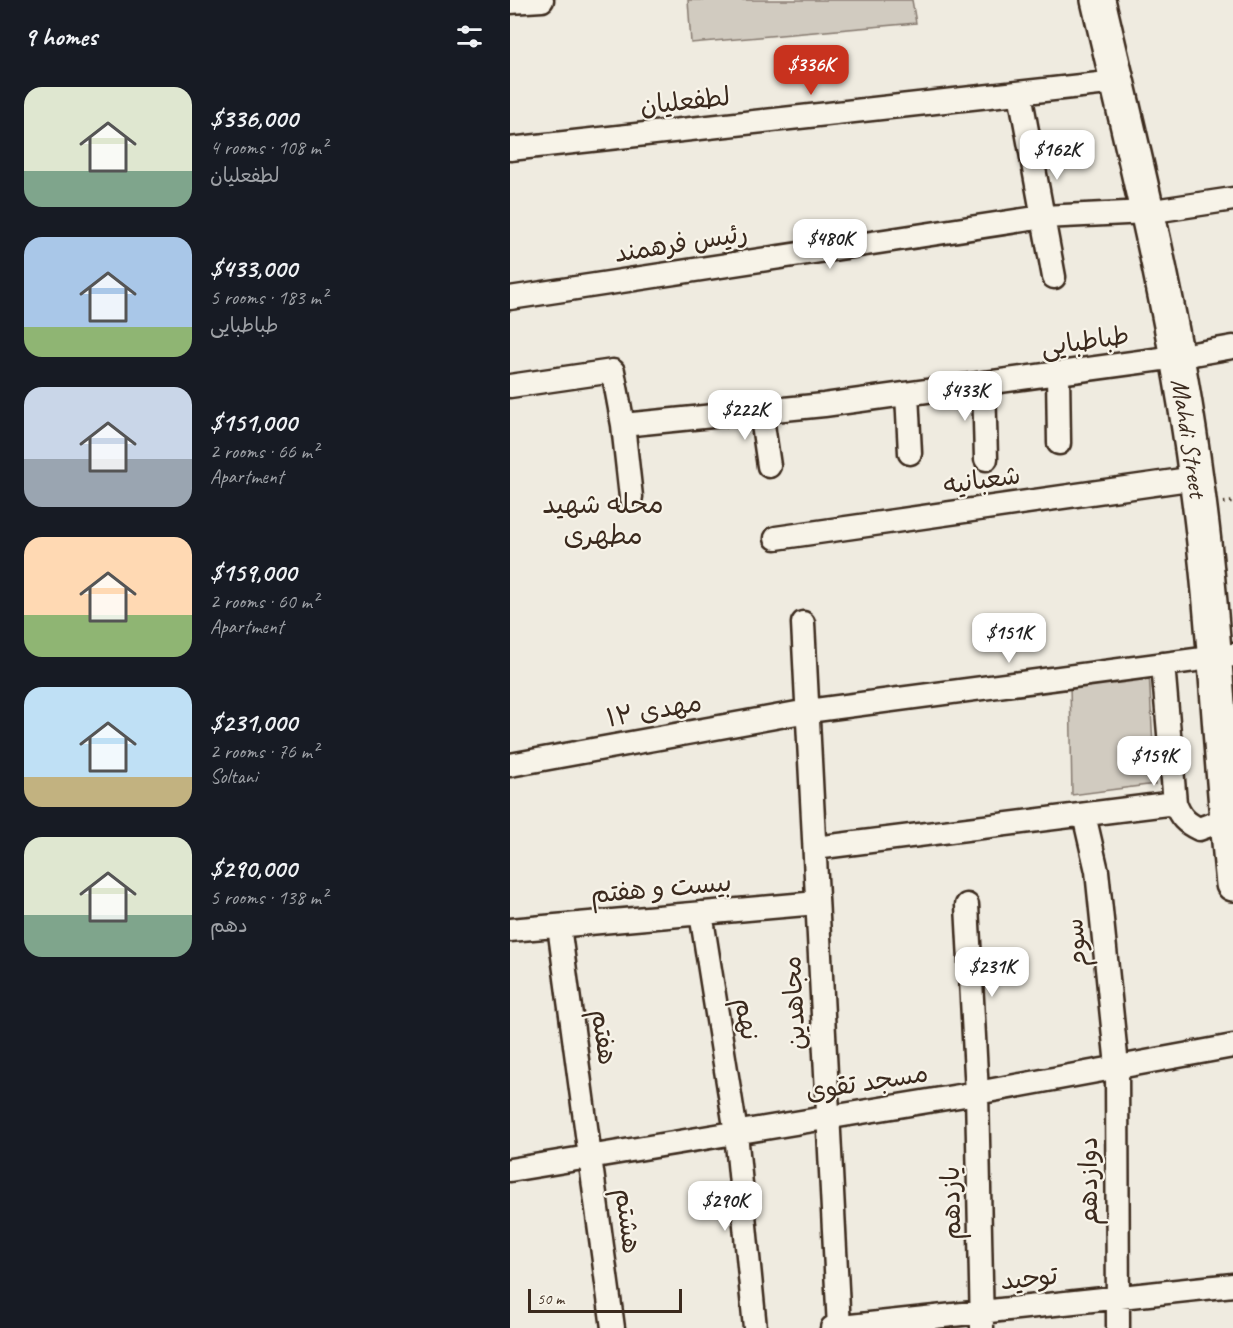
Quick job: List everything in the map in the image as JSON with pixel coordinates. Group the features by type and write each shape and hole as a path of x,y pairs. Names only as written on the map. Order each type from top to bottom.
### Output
{"main road":[{"name":"Mahdi Street","path":"1098,0 1147,212 1176,357 1225,656 1228,799 1233,884"}],"street":[{"path":"510,3 542,0"},
{"name":"لطفعلیان","path":"510,149 1117,82"},
{"path":"1020,93 1054,277"},
{"name":"رئیس فرهمند","path":"510,298 1043,217 1147,212 1233,199"},
{"name":"طباطبایی","path":"623,425 907,394 1176,357 1233,346"},
{"path":"510,386 613,371 623,425 631,497"},
{"path":"1058,373 1059,443"},
{"path":"984,383 986,459"},
{"path":"907,394 910,453"},
{"path":"761,411 769,466"},
{"name":"شعبانیه","path":"776,538 1196,478"},
{"name":"مجاهدین","path":"803,623 837,1328"},
{"name":"مهدی ۱۲","path":"510,765 808,711 1225,656"},
{"path":"1164,664 1175,803 1179,815 1189,825 1199,829 1228,799"},
{"path":"815,848 1175,803"},
{"name":"سوم","path":"1084,815 1097,871 1118,1066"},
{"name":"بیست و هفتم","path":"510,930 818,903"},
{"name":"یازدهم","path":"967,905 977,1093 982,1320"},
{"name":"نهم","path":"701,914 736,1133 754,1328"},
{"name":"هفتم","path":"560,926 591,1156"},
{"name":"مسجد تقوی","path":"510,1170 977,1093 1233,1046"},
{"name":"دوازدهم","path":"1118,1066 1116,1297 1118,1328"},
{"name":"هشتم","path":"591,1156 613,1328"},
{"name":"توحید","path":"837,1328 982,1320 1116,1297 1233,1285"}],"shaded area":[{"path":"688,0 912,0 916,23 691,43"},
{"path":"1149,671 1155,784 1072,795 1070,683"}],"district":[{"name":"محله شهید مطهری","path":"603,520"}]}
